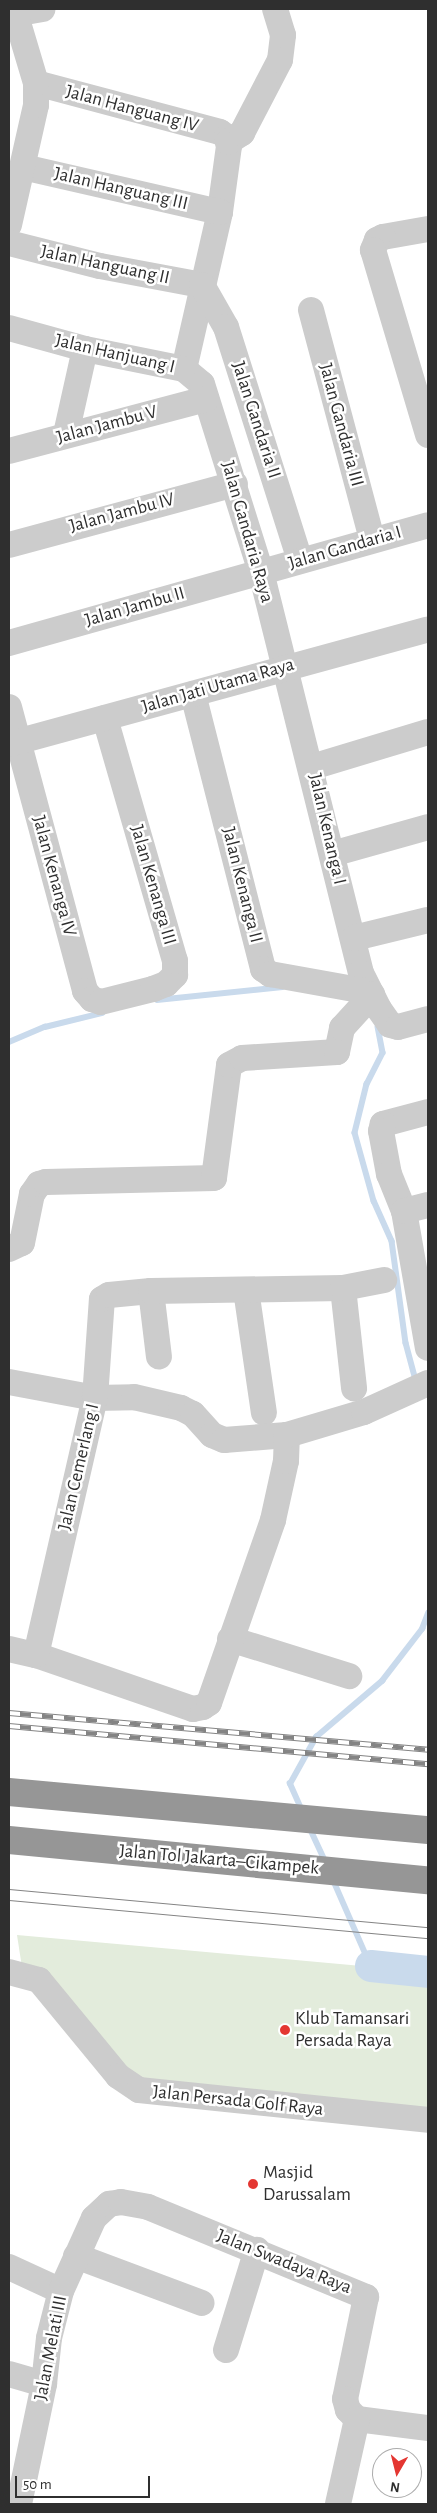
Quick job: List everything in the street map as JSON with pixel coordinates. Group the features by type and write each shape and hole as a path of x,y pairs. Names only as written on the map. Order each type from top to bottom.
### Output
{"highway":[{"path":"9,1792 428,1830"},
{"name":"Jalan Tol Jakarta–Cikampek","path":"9,1840 415,1879"}],"street":[{"path":"9,225 36,105 36,83 14,11 43,9"},
{"path":"184,369 220,212 227,140 242,132 280,60 283,35 275,9"},
{"name":"Jalan Hanguang IV","path":"36,83 220,132 227,140"},
{"name":"Jalan Hanguang III","path":"22,167 220,212"},
{"path":"428,229 383,237 376,240 373,250 428,435"},
{"name":"Jalan Hanguang II","path":"9,243 100,266 202,285"},
{"name":"Jalan Gandaria II","path":"202,285 226,327 300,560"},
{"name":"Jalan Gandaria III","path":"311,310 372,540"},
{"name":"Jalan Hanjuang I","path":"9,328 85,349 184,369 202,384 206,399"},
{"path":"66,434 85,349"},
{"name":"Jalan Jambu V","path":"17,445 206,399"},
{"name":"Jalan Gandaria Raya","path":"206,399 235,484 261,572 284,666"},
{"name":"Jalan Jambu IV","path":"9,545 235,484"},
{"name":"Jalan Gandaria I","path":"261,572 428,525"},
{"name":"Jalan Jambu II","path":"9,643 261,572"},
{"name":"Jalan Jati Utama Raya","path":"14,743 193,694 284,666 428,630"},
{"name":"Jalan Kenanga I","path":"284,666 312,767 369,1003"},
{"name":"Jalan Kenanga II","path":"193,694 263,969 270,974 369,1003"},
{"name":"Jalan Kenanga IV","path":"9,708 14,743 83,984 92,999 102,1002"},
{"name":"Jalan Kenanga III","path":"102,1002 166,984 175,975 175,968 105,718"},
{"path":"312,767 428,732"},
{"path":"332,854 428,827"},
{"path":"354,938 428,920"},
{"path":"9,1249 22,1244 32,1194 39,1184 46,1182 214,1178 230,1065 242,1058 337,1052 342,1028 369,1003 394,1027 428,1019"},
{"path":"428,1112 383,1124 381,1131 389,1174 416,1208 428,1348"},
{"name":"Jalan Cemerlang I","path":"36,1655 95,1398 102,1299 109,1294 151,1290 343,1288 384,1280"},
{"path":"343,1288 354,1388"},
{"path":"151,1290 159,1357"},
{"path":"246,1290 264,1413"},
{"path":"9,1382 95,1398 134,1397 181,1408 193,1414 212,1435 224,1440 287,1435 334,1423 419,1388"},
{"path":"9,1649 36,1655 193,1709 209,1703 273,1520 286,1461 287,1435"},
{"path":"230,1639 349,1676"},
{"name":"Jalan Persada Golf Raya","path":"9,1972 39,1980 118,2076 139,2090 428,2120"},
{"name":"Jalan Swadaya Raya","path":"109,2204 135,2203 257,2250 366,2297 345,2398 348,2410 357,2419"},
{"name":"Jalan Melati III","path":"19,2504 44,2384 49,2338 60,2291 94,2218 109,2204"},
{"path":"226,2350 257,2250"},
{"path":"76,2256 202,2303"},
{"path":"9,2267 60,2291"},
{"path":"9,2374 44,2384"},
{"path":"338,2504 357,2419 428,2428"}],"green space":[{"name":"Klub Tamansari Persada Raya","path":"17,1935 428,1972 428,2117 156,2094 23,1974"}],"waterway":[{"path":"157,1000 282,987"},
{"path":"9,1042 45,1027 102,1013"},
{"path":"378,1027 383,1053 367,1084 355,1133 374,1201 392,1241 406,1343 416,1381"},
{"path":"302,1811 290,1784 316,1737 382,1681 422,1629 428,1613"},
{"path":"309,1826 325,1861"},
{"path":"333,1879 371,1966"},
{"path":"371,1966 428,1972"}],"tram line":[{"path":"9,1889 428,1927"},
{"path":"9,1900 428,1938"}],"railway":[{"path":"9,1713 428,1750"},
{"path":"9,1726 428,1764"}],"place":[{"name":"Klub Tamansari Persada Raya","path":"285,2030"},
{"name":"Masjid Darussalam","path":"253,2184"}]}
